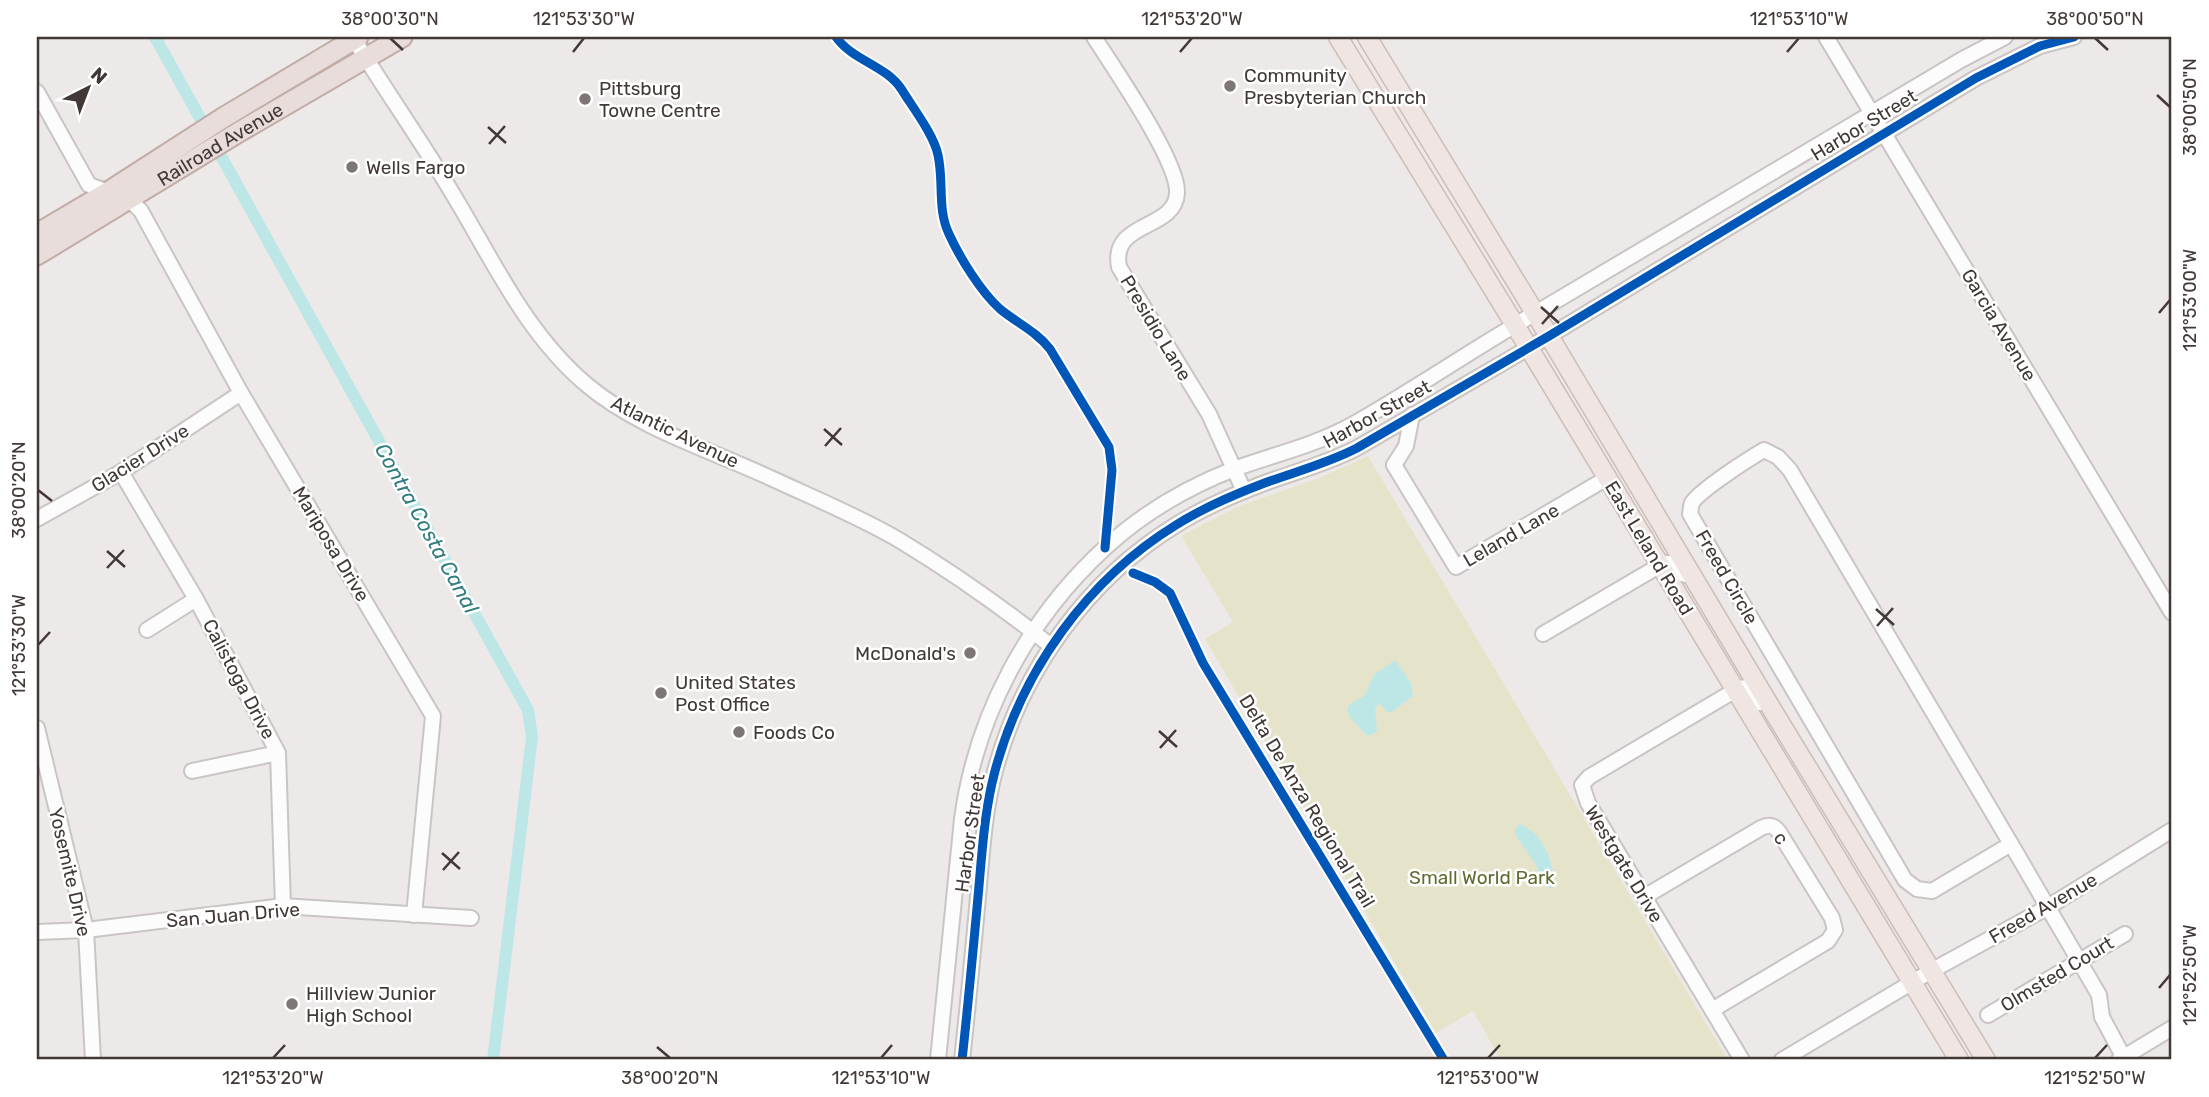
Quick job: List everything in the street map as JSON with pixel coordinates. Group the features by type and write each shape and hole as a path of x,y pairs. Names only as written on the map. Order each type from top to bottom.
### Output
{"highway":[{"name":"Railroad Avenue","path":"37,255 402,37"},
{"name":"Railroad Avenue","path":"37,234 356,38"}],"main road":[{"name":"East Leland Road","path":"1338,37 1529,347 1959,1060"},
{"name":"East Leland Road","path":"1367,37 1986,1060"}],"street":[{"name":"Presidio Lane","path":"1094,37 1161,148 1173,172 1177,190 1176,202 1169,211 1123,241 1117,254 1119,267 1209,414 1244,491"},
{"name":"Garcia Avenue","path":"1826,37 2172,613"},
{"name":"Harbor Street","path":"938,1060 962,819 968,782 985,724 1005,678 1033,632 1071,584 1115,539 1173,499 1235,469 1338,432 1961,60 2005,37"},
{"name":"Harbor Street","path":"962,1060 985,821 1007,732 1023,695 1051,646 1093,595 1143,548 1194,514 1244,491 1330,461 1529,347 1976,78 2040,46 2074,37"},
{"name":"Atlantic Avenue","path":"356,38 366,59 451,190 525,315 551,351 586,384 637,418 774,479 897,539 951,573 1051,646"},
{"path":"37,92 89,185 129,199"},
{"name":"Mariposa Drive","path":"129,199 141,211 241,393 433,716 414,915"},
{"name":"Glacier Drive","path":"37,519 121,472 241,393"},
{"path":"1394,465 1406,446 1412,415"},
{"path":"1388,429 1398,446 1394,465"},
{"name":"Freed Circle","path":"2011,844 1932,891 1917,889 1905,880 1690,514 1692,503 1705,491 1764,450 1778,457 1790,470 2048,906 2080,961 2099,995 2102,1017 2123,1059"},
{"name":"Leland Lane","path":"1394,465 1456,567 1607,478"},
{"name":"Calistoga Drive","path":"121,472 196,599 278,753 283,906"},
{"path":"1543,634 1660,565 1670,562 1678,573 1694,578"},
{"path":"148,630 196,599"},
{"path":"1734,690 1748,687 1763,709 1773,711"},
{"name":"Westgate Drive","path":"1734,690 1589,777 1582,785 1588,803 1742,1060"},
{"name":"Yosemite Drive","path":"37,728 86,930 93,1060"},
{"path":"192,771 278,753"},
{"path":"962,819 985,821"},
{"name":"c","path":"1644,897 1760,828 1773,826 1832,918 1835,930 1828,941 1712,1010"},
{"name":"Freed Avenue","path":"1782,1060 2172,831"},
{"name":"San Juan Drive","path":"37,932 86,930 283,906 471,918"},
{"name":"Olmsted Court","path":"1988,1015 2125,934"},
{"path":"2123,1059 2172,1028"}],"green space":[{"name":"Small World Park","path":"1368,456 1728,1060 1501,1060 1473,1011 1436,1033 1205,639 1233,622 1181,536 1239,506 1319,478"}],"water":[{"path":"1395,660 1411,683 1413,696 1392,712 1387,712 1379,703 1375,709 1377,731 1366,735 1349,716 1347,708 1364,696 1374,675"},
{"path":"1520,824 1535,834 1545,848 1555,883 1551,889 1543,884 1536,865 1516,836 1515,829"}],"waterway":[{"name":"Contra Costa Canal","path":"155,37 528,710 532,737 493,1060"}],"cycle path":[{"path":"836,37 851,52 887,75 902,90 936,147 945,225 959,253 993,302 1050,349 1109,447 1112,470 1105,548"},
{"path":"962,1060 984,833 995,771 1022,698 1041,663 1087,600 1114,572 1144,547 1207,507 1357,448 1549,336 1976,78 2040,46 2074,37"},
{"name":"Delta De Anza Regional Trail","path":"1133,573 1155,582 1170,593 1203,663 1444,1060"}],"place":[{"name":"Community Presbyterian Church","path":"1230,86"},
{"name":"Pittsburg Towne Centre","path":"585,99"},
{"name":"Wells Fargo","path":"352,167"},
{"name":"McDonald's","path":"970,653"},
{"name":"United States Post Office","path":"661,693"},
{"name":"Foods Co","path":"739,732"},
{"name":"Hillview Junior High School","path":"292,1004"}]}
